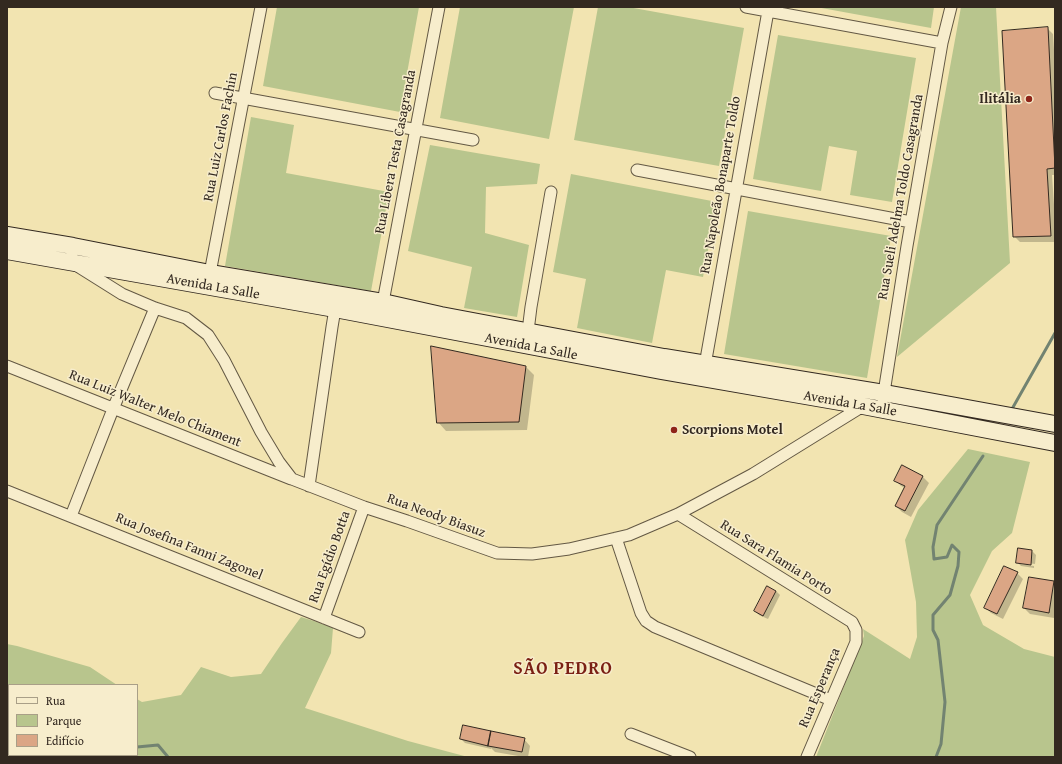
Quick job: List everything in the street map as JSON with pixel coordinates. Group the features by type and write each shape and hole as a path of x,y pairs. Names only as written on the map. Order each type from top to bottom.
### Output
{"main road":[{"name":"Avenida La Salle","path":"7,235 72,254 335,309 528,331 662,364 705,365 884,393 1055,424"},
{"name":"Avenida La Salle","path":"7,251 72,254 210,273 383,302 439,322 662,364 881,410 1055,443"}],"street":[{"name":"Rua Luiz Carlos Fachin","path":"210,273 261,7"},
{"name":"Rua Libera Testa Casagranda","path":"383,302 439,7"},
{"path":"746,7 942,43"},
{"name":"Rua Sueli Adelma Toldo Casagranda","path":"881,410 911,222 942,43 951,7"},
{"name":"Rua Napoleão Bonaparte Toldo","path":"705,365 768,11"},
{"path":"215,93 473,140"},
{"path":"637,170 911,222"},
{"path":"528,331 551,192"},
{"path":"72,254 122,294 155,308 186,318 208,335 224,360 261,432 279,462 292,479"},
{"path":"71,516 113,408 155,308"},
{"path":"309,486 335,309"},
{"name":"Rua Luiz Walter Melo Chiament","path":"7,366 292,479"},
{"name":"Rua Neody Biasuz","path":"292,479 364,507 497,553 532,554 568,549 629,535 678,514 753,474 863,406"},
{"name":"Rua Josefina Fanni Zagonel","path":"7,490 359,632"},
{"name":"Rua Egídio Botta","path":"324,618 364,507"},
{"name":"Rua Sara Flamia Porto","path":"678,514 852,622 856,630"},
{"path":"616,538 641,613 646,621 655,627 831,700"},
{"name":"Rua Esperança","path":"807,757 856,642 856,630"},
{"path":"631,734 690,757"}],"green space":[{"path":"277,7 419,7 400,112 263,86"},
{"path":"460,7 574,7 549,139 440,118"},
{"path":"598,7 628,7 744,28 719,166 574,140"},
{"path":"816,7 934,7 931,28"},
{"path":"961,7 996,7 1010,263 897,357"},
{"path":"778,35 916,58 892,202 850,195 857,151 829,146 821,191 753,179"},
{"path":"251,117 294,125 286,173 389,192 371,291 225,266"},
{"path":"430,145 540,164 537,184 486,187 485,233 529,245 517,317 464,308 472,267 408,251"},
{"path":"571,174 717,202 703,277 666,270 652,343 577,328 586,279 553,272"},
{"path":"748,211 891,236 867,378 724,354"},
{"path":"968,449 1030,462 1012,533 992,551 970,595 983,625 1024,649 1055,657 1055,757 816,757 864,636 863,629 910,659 917,637 916,602 905,540 918,510"},
{"path":"301,617 333,628 331,653 305,708 408,741 468,757 7,757 7,644 90,667 116,684 8,684 8,756 138,756 138,700 142,702 181,695 201,667 231,677 261,674"}],"building":[{"name":"Ilitália","path":"1048,27 1055,168 1047,169 1051,236 1013,237 1002,31"},
{"path":"431,346 526,366 519,422 437,423"},
{"path":"902,465 923,476 905,511 895,506 905,486 894,481"},
{"path":"1018,548 1032,550 1031,565 1016,563"},
{"path":"1004,566 1018,572 997,614 984,608"},
{"path":"1029,577 1054,581 1049,613 1023,608"},
{"path":"767,586 776,591 763,616 754,611"},
{"path":"463,725 491,731 488,746 460,739"},
{"path":"491,731 525,738 522,752 488,746"}],"waterway":[{"path":"1012,409 1055,333"},
{"path":"936,757 941,744 945,702 938,640 933,630 933,615 950,595 958,566 959,552 952,545 947,557 934,559 933,547 937,525 983,456"},
{"path":"138,747 158,745 168,757"},
{"path":"99,756 108,757"}],"place":[{"name":"Ilitália","path":"1029,99"},
{"name":"Scorpions Motel","path":"674,430"}],"district":[{"name":"SÃO PEDRO","path":"563,669"}]}
